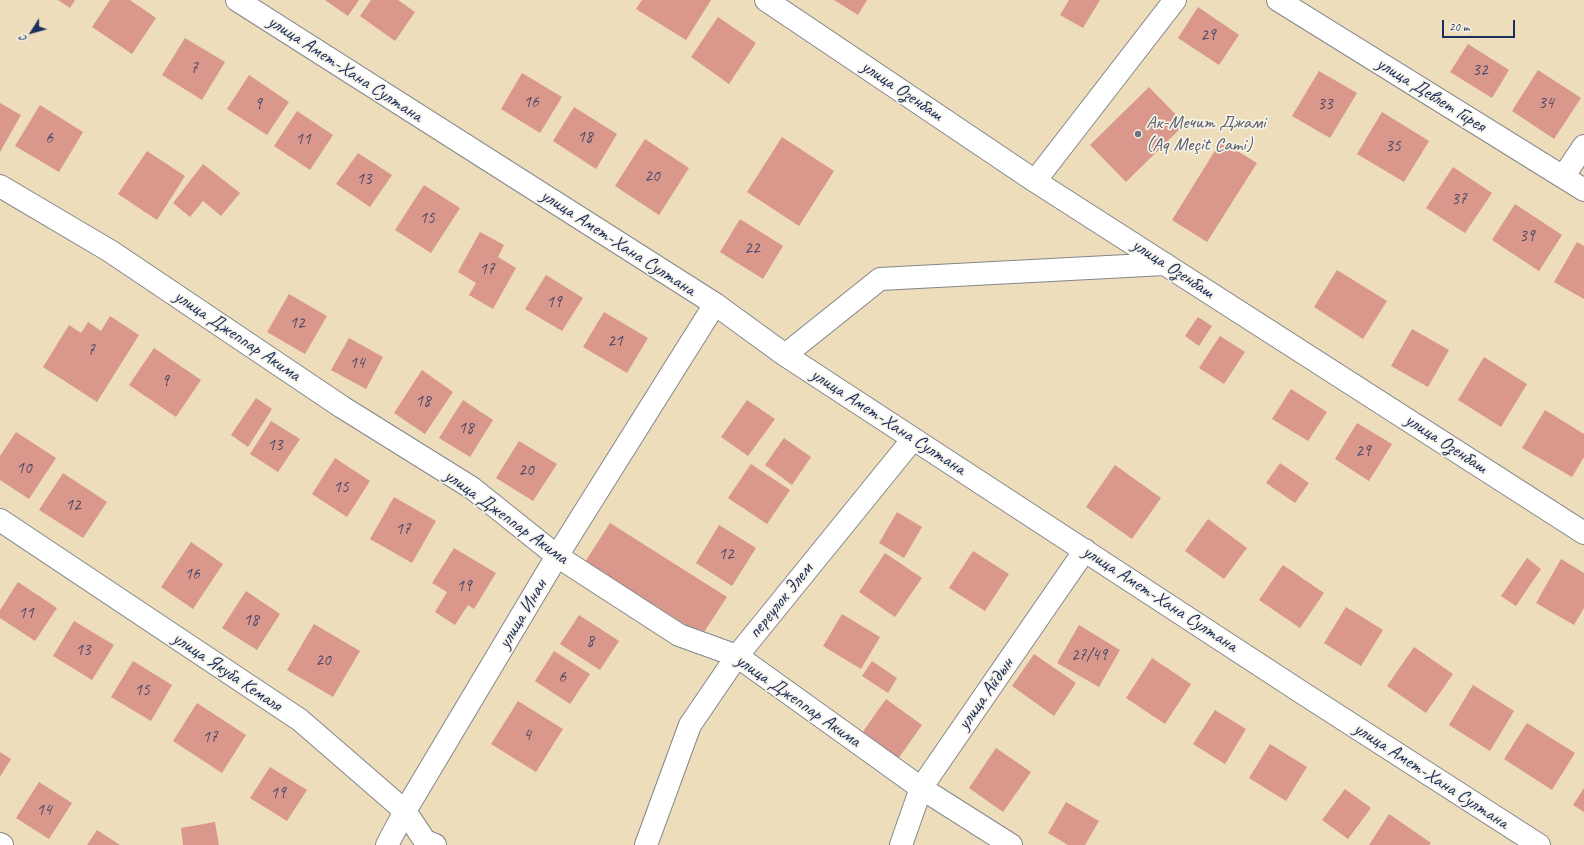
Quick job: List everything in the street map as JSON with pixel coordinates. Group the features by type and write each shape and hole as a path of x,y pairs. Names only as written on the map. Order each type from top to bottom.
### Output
{"street":[{"name":"улица Амет-Хана Султана","path":"237,0 714,304 785,355 913,439 1539,845"},
{"name":"улица Озенбаш","path":"766,0 1035,181 1584,533"},
{"path":"1035,181 1175,0"},
{"name":"улица Девлет Гирея","path":"1278,0 1584,190"},
{"path":"1563,177 1584,146"},
{"name":"улица Джеппар Акима","path":"0,186 110,251 342,407 472,488 557,556 679,635 736,656 921,788 1011,845"},
{"path":"785,355 880,279 1165,264"},
{"name":"улица Инан","path":"387,845 405,811 557,556 714,304"},
{"name":"переулок Элем","path":"646,845 690,725 736,656 913,439"},
{"name":"улица Якуба Кемаля","path":"0,520 300,720 405,811 425,841 435,845"},
{"name":"улица Айдын","path":"901,845 921,788 1085,550"}],"building":[{"path":"58,0 75,0 70,8"},
{"path":"110,0 130,0 156,18 132,54 92,27"},
{"path":"325,0 359,0 348,16"},
{"path":"371,0 398,0 415,12 395,41 360,16"},
{"path":"642,0 711,0 686,40 636,9"},
{"path":"834,0 867,0 858,15"},
{"path":"1069,0 1100,0 1083,28 1060,15"},
{"path":"1198,7 1239,35 1219,65 1178,38"},
{"path":"718,17 756,43 729,84 691,57"},
{"path":"185,38 225,62 202,100 162,75"},
{"path":"1468,44 1509,70 1492,98 1450,72"},
{"path":"1538,70 1581,98 1554,139 1512,111"},
{"path":"1319,71 1357,93 1330,138 1292,116"},
{"path":"522,73 562,97 540,133 501,109"},
{"path":"249,75 289,102 267,135 227,109"},
{"name":"Ак-Мечит Джамі (Aq Meçit Cami)","path":"1149,87 1185,124 1126,182 1090,145"},
{"path":"0,103 21,115 0,152"},
{"path":"40,105 83,132 59,172 15,146"},
{"path":"574,107 617,134 596,169 553,141"},
{"path":"297,111 333,135 310,170 274,146"},
{"path":"1382,112 1429,141 1404,182 1357,154"},
{"path":"782,137 834,171 799,226 747,192"},
{"path":"645,139 689,168 659,215 615,186"},
{"path":"1221,141 1257,163 1207,242 1172,220"},
{"path":"147,151 185,176 157,220 118,194"},
{"path":"358,153 392,175 370,207 336,184"},
{"path":"203,164 240,193 221,216 203,201 190,217 173,203"},
{"path":"1453,167 1492,193 1465,233 1426,208"},
{"path":"424,185 460,208 431,253 395,230"},
{"path":"1515,204 1562,235 1539,271 1492,240"},
{"path":"740,219 783,246 763,279 720,252"},
{"path":"480,232 504,245 498,257 516,268 493,309 469,295 476,283 458,272"},
{"path":"1577,242 1584,246 1584,299 1554,282"},
{"path":"1337,270 1387,301 1363,339 1314,307"},
{"path":"546,275 583,298 562,331 525,309"},
{"path":"289,294 327,316 305,354 267,332"},
{"path":"604,312 648,338 627,373 583,347"},
{"path":"110,316 139,335 97,402 43,367 69,325 81,333 88,322 101,331"},
{"path":"1198,317 1212,326 1199,346 1185,336"},
{"path":"1412,329 1449,350 1428,387 1391,366"},
{"path":"1220,336 1245,352 1224,384 1199,368"},
{"path":"349,338 383,357 366,389 331,370"},
{"path":"154,348 201,380 176,417 129,385"},
{"path":"1484,357 1527,384 1501,427 1458,400"},
{"path":"422,370 453,392 425,434 394,413"},
{"path":"1291,389 1327,412 1308,441 1272,419"},
{"path":"256,398 272,409 248,447 231,435"},
{"path":"463,400 493,420 470,457 439,438"},
{"path":"747,400 775,419 748,456 721,437"},
{"path":"1545,410 1584,434 1584,457 1572,477 1522,448"},
{"path":"271,421 300,439 278,472 250,454"},
{"path":"1357,423 1392,444 1369,481 1335,459"},
{"path":"16,432 56,458 29,499 0,480 0,456"},
{"path":"784,438 811,457 792,485 765,465"},
{"path":"519,441 557,464 533,501 496,478"},
{"path":"335,458 370,481 347,517 312,494"},
{"path":"1280,463 1309,483 1295,503 1266,483"},
{"path":"751,464 790,490 767,524 728,498"},
{"path":"1115,465 1161,498 1132,539 1086,507"},
{"path":"63,473 107,502 83,538 39,510"},
{"path":"394,497 436,521 412,563 370,539"},
{"path":"897,512 922,527 904,558 879,543"},
{"path":"1208,519 1247,548 1224,579 1185,551"},
{"path":"610,523 727,597 702,635 585,562"},
{"path":"719,525 756,548 732,586 696,563"},
{"path":"191,542 223,564 193,609 161,587"},
{"path":"454,548 496,573 474,609 468,605 455,625 435,612 447,592 432,583"},
{"path":"973,551 1009,574 985,611 949,588"},
{"path":"885,553 922,578 895,617 859,592"},
{"path":"1527,558 1541,569 1516,606 1501,596"},
{"path":"1561,559 1584,573 1584,608 1574,625 1536,603"},
{"path":"1283,565 1324,593 1300,628 1259,600"},
{"path":"18,582 57,608 35,641 0,618 0,610"},
{"path":"246,591 280,614 257,650 222,628"},
{"path":"1346,607 1383,630 1361,666 1324,643"},
{"path":"842,614 880,637 861,669 823,646"},
{"path":"579,615 619,641 600,670 560,644"},
{"path":"74,621 114,645 92,680 53,656"},
{"path":"314,624 360,651 333,697 287,670"},
{"path":"1079,625 1120,650 1099,687 1057,663"},
{"path":"1414,647 1453,674 1426,713 1387,686"},
{"path":"554,651 590,674 570,704 535,681"},
{"path":"1034,654 1076,683 1054,716 1012,686"},
{"path":"1152,658 1191,684 1165,724 1126,698"},
{"path":"133,661 172,685 151,721 111,697"},
{"path":"872,661 897,678 888,693 862,676"},
{"path":"1473,685 1514,711 1490,751 1449,725"},
{"path":"886,699 922,725 898,759 862,733"},
{"path":"518,701 563,729 536,772 491,744"},
{"path":"197,703 246,735 222,773 173,741"},
{"path":"1215,710 1246,729 1225,764 1193,744"},
{"path":"1527,723 1575,753 1552,790 1504,759"},
{"path":"1270,744 1307,767 1286,801 1249,778"},
{"path":"996,748 1031,772 1003,812 969,788"},
{"path":"0,752 11,759 0,777"},
{"path":"270,767 307,790 287,821 250,798"},
{"path":"39,782 72,803 49,839 16,818"},
{"path":"1584,788 1584,812 1573,805"},
{"path":"1345,789 1371,808 1348,839 1322,820"},
{"path":"1066,802 1099,821 1085,845 1068,845 1048,833"},
{"path":"1389,814 1431,843 1429,845 1369,845"},
{"path":"215,822 219,845 183,845 181,828"},
{"path":"97,830 120,845 87,845"}],"place":[{"name":"Ак-Мечит Джамі (Aq Meçit Cami)","path":"1138,134"}]}
